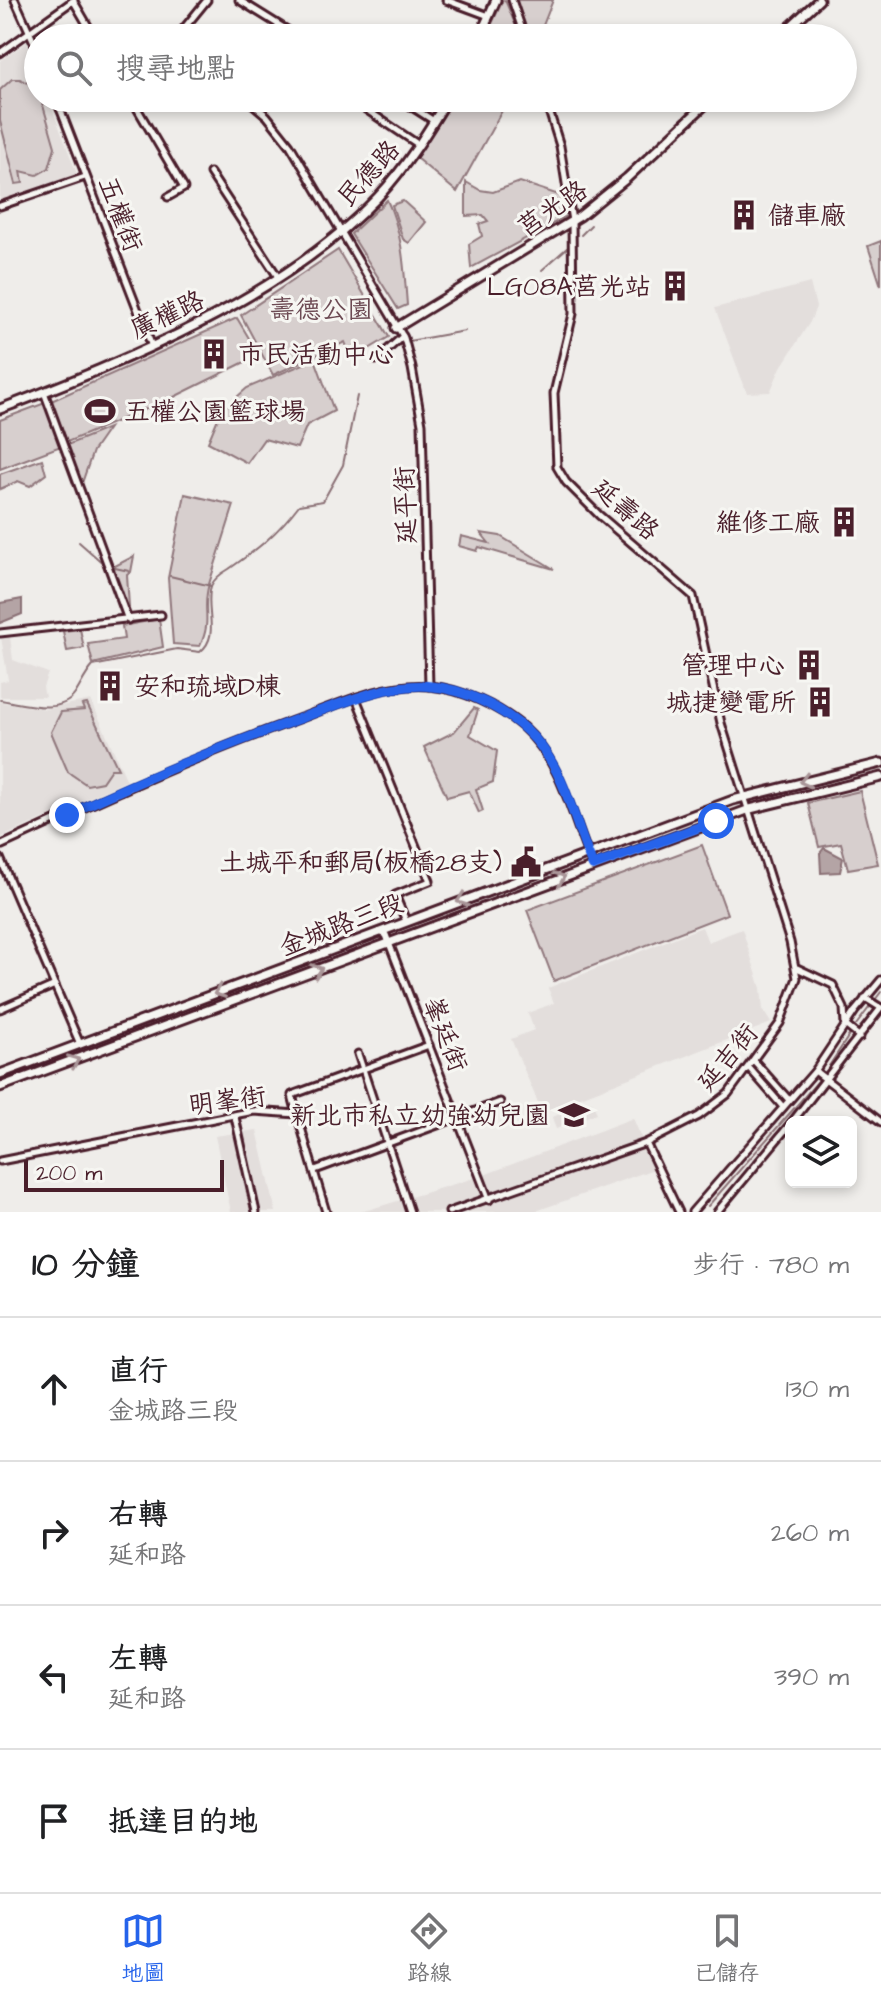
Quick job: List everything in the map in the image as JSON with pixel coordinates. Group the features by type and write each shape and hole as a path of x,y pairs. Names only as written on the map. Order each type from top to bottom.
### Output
{"main road":[{"path":"485,24 496,0"},
{"path":"793,24 819,0"},
{"name":"民德路","path":"340,233 388,186 420,145 439,112"},
{"name":"莒光路","path":"396,328 572,221 627,178 697,112"},
{"name":"廣權路","path":"0,409 228,308 340,233"},
{"name":"金城路三段","path":"0,1074 747,796 881,763"},
{"name":"金城路三段","path":"0,1087 750,809 881,777"}],"street":[{"path":"15,0 27,24"},
{"path":"40,24 73,0 87,24"},
{"path":"191,24 207,0"},
{"path":"239,0 278,24"},
{"path":"446,0 489,16"},
{"path":"512,0 520,24"},
{"path":"0,53 24,35"},
{"name":"五權街","path":"61,112 151,344"},
{"path":"139,112 184,188 168,197"},
{"name":"延平街","path":"262,112 290,145 403,336 419,398 422,424 429,686"},
{"path":"370,112 420,145"},
{"path":"420,112 434,121"},
{"name":"延壽路","path":"549,112 560,146 572,221 573,314 554,393 557,467 566,482 599,515 693,596 721,723 750,809"},
{"path":"210,173 278,277"},
{"path":"0,206 85,177"},
{"path":"376,360 403,336"},
{"path":"44,392 128,620"},
{"path":"0,633 161,615"},
{"path":"0,846 212,751 356,698 393,688 429,686 458,692 491,707 533,738 563,784 593,866"},
{"path":"356,698 430,881 395,895 406,921"},
{"path":"750,809 797,968 833,985 844,1008 845,1025 860,1037"},
{"path":"0,858 80,1044"},
{"name":"峯廷街","path":"379,932 386,935 489,1200"},
{"name":"延吉街","path":"449,1212 646,1143 699,1116 728,1094 755,1062 780,1023 797,968"},
{"path":"692,1212 815,1071 845,1025 881,980"},
{"path":"0,1009 55,985"},
{"path":"798,1116 881,1008 865,998"},
{"name":"明峯街","path":"0,1161 254,1111 297,1114 292,1095 429,1045"},
{"path":"358,1054 410,1212"},
{"path":"755,1062 789,1100"},
{"path":"750,1069 783,1107"},
{"path":"815,1071 881,1122"},
{"path":"315,1170 500,1102"},
{"path":"297,1114 326,1212"},
{"path":"235,1117 256,1212"},
{"path":"717,1212 785,1131"},
{"path":"646,1143 679,1212"}],"shaded area":[{"path":"24,44 24,112 53,112 77,174 0,200 0,61"},
{"path":"810,283 816,307 770,392 747,393 715,308"},
{"path":"22,599 22,614 0,623 0,603"},
{"path":"1,637 10,637 13,660 48,673 43,687 45,697 0,697 0,682 8,680"},
{"path":"91,700 127,781 0,838 0,702 45,709"},
{"path":"824,848 843,858 840,872 821,873 820,853"},
{"path":"702,927 708,942 742,929 761,988 763,1010 771,1023 542,1112 511,1039 534,1030 528,1013 554,1003 548,988"},
{"name":"新北市私立幼強幼兒園","path":"592,1102 597,1113 556,1129 552,1117"},
{"path":"633,1118 654,1169 533,1212 361,1212 484,1175"},
{"path":"257,1130 276,1212 231,1212 215,1136"}],"green space":[{"path":"503,0 505,0 515,24 492,24"},
{"path":"515,0 553,0 544,24 524,24"},
{"path":"12,79 24,81 24,112 45,112 55,147 49,168 37,175 21,171 23,183 16,184 0,121 0,90"},
{"path":"446,112 501,112 457,192 416,158"},
{"path":"466,182 480,190 493,192 520,182 568,198 569,215 471,268 469,244 482,236 479,224 488,221 483,215 466,216"},
{"name":"壽德公園","path":"387,200 400,238 404,264 407,305 398,309 351,234"},
{"path":"403,201 426,222 409,243 403,239 392,205"},
{"path":"881,241 881,286 868,246"},
{"name":"壽德公園","path":"338,250 389,337 352,359 345,342 273,375 241,315"},
{"path":"237,318 259,355 168,400 67,442 51,401"},
{"path":"315,359 334,411 307,425 297,448 264,439 247,463 208,442 221,411 247,388"},
{"path":"45,403 61,446 0,469 0,420"},
{"path":"109,428 93,451 82,483 67,445"},
{"path":"42,459 46,474 30,486 18,481 0,489 0,474"},
{"path":"185,494 234,505 209,584 206,629 200,646 173,644 168,578"},
{"path":"481,533 500,536 554,569 479,547 477,551 459,546 461,536 489,543"},
{"path":"134,556 131,572 127,575 129,607 126,608 113,567"},
{"path":"159,619 163,647 93,664 88,644 124,639 122,626"},
{"path":"80,629 84,648 67,651 63,631"},
{"path":"87,704 118,769 111,769 102,782 87,785 68,772 51,732 61,712 84,710 82,705"},
{"path":"474,708 478,710 470,735 497,751 493,782 476,789 483,811 479,813 469,791 447,797 424,747 454,732"},
{"path":"860,791 878,864 848,869 841,843 819,847 808,803"},
{"path":"702,845 727,914 554,981 527,910"}],"waterway":[{"path":"581,235 591,225"},
{"path":"542,270 568,247"},
{"path":"409,341 465,331"},
{"path":"0,700 40,706 60,705 75,694 93,666 177,649 200,652 210,638 209,595 214,581 267,540 299,505 323,501 343,465 357,396"},
{"path":"79,542 105,565"},
{"path":"115,568 129,571"},
{"path":"170,576 211,586"},
{"path":"856,1025 881,992"},
{"path":"829,1066 850,1034"},
{"path":"708,1206 819,1080"}],"place":[{"name":"儲車廠","path":"744,215"},
{"name":"LG08A莒光站","path":"675,286"},
{"name":"市民活動中心","path":"214,354"},
{"name":"五權公園籃球場","path":"100,411"},
{"name":"維修工廠","path":"844,522"},
{"name":"管理中心","path":"809,665"},
{"name":"安和琉域D棟","path":"110,686"},
{"name":"城捷變電所","path":"820,702"},
{"name":"土城平和郵局(板橋28支)","path":"526,862"},
{"name":"新北市私立幼強幼兒園","path":"574,1115"}],"route":[{"path":"67,815 212,751 356,698 393,688 429,686 471,697 510,717 525,729 551,760 563,784 593,866 716,821"}]}
